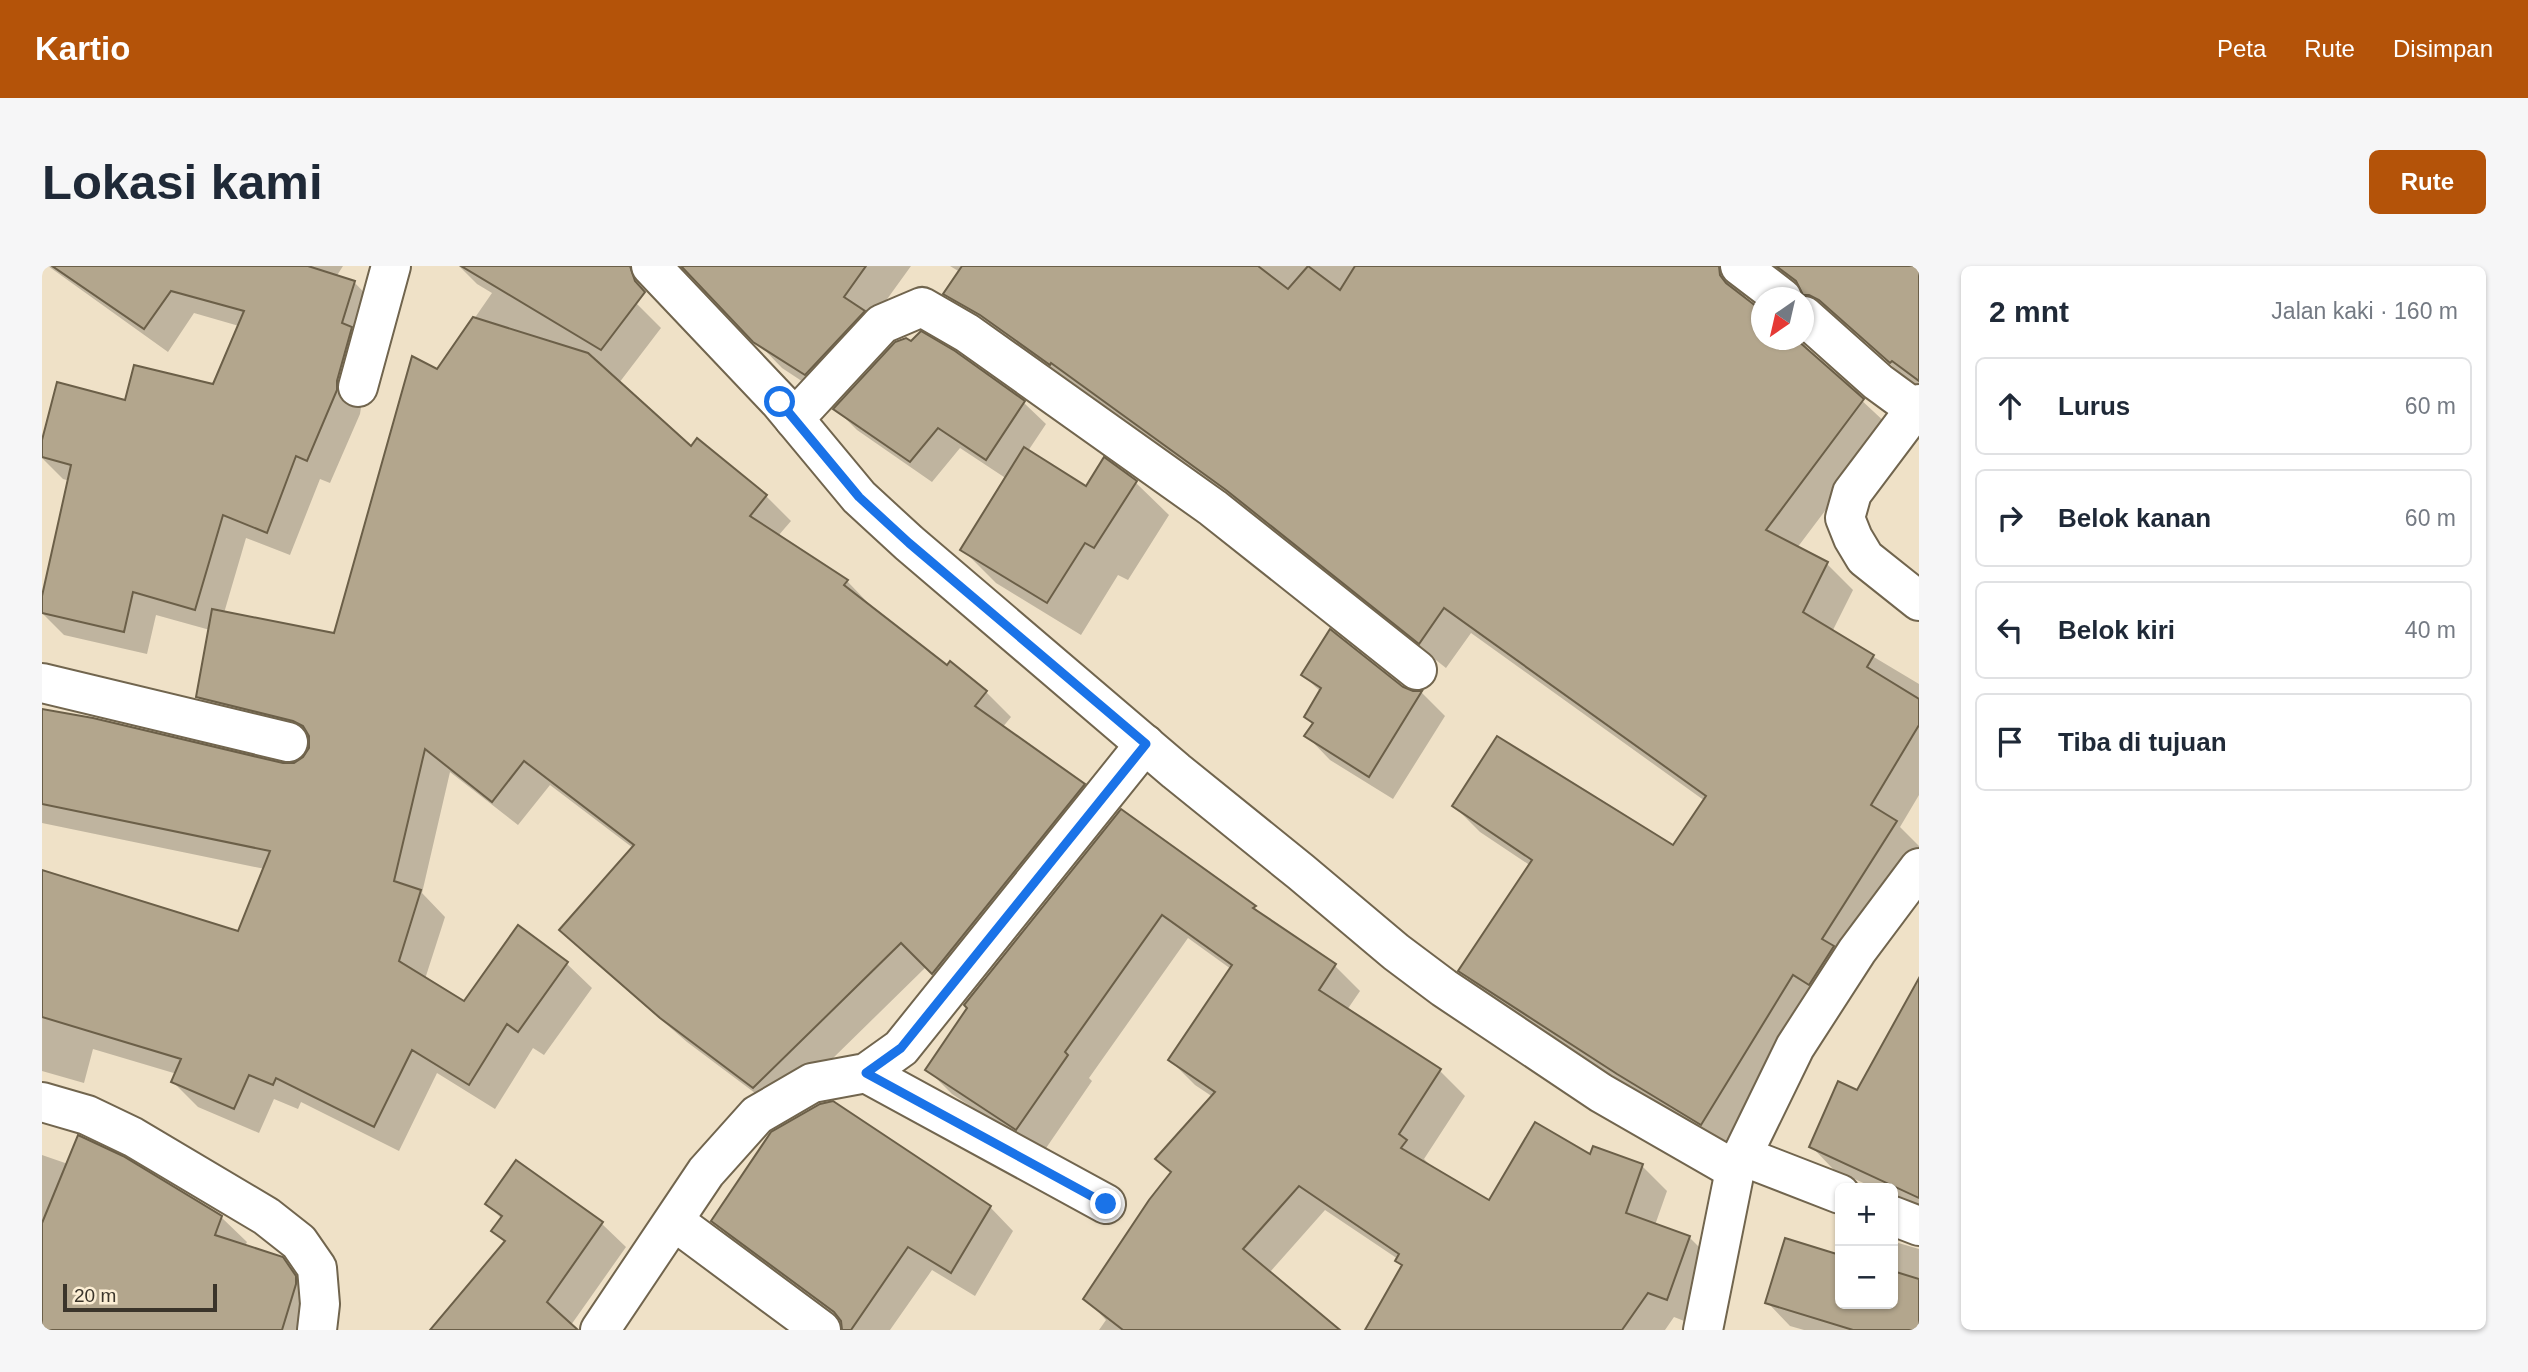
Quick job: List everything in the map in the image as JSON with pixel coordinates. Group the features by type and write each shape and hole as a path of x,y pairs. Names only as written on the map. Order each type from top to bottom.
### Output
{"street":[{"path":"358,387 391,266"},
{"path":"651,266 794,419 859,497 909,543 1146,744 1396,952 1444,988 1601,1093 1738,1163 1835,1192"},
{"path":"1740,266 1768,287"},
{"path":"794,419 882,324 922,307 967,334 1213,508 1417,670"},
{"path":"1814,325 1878,382 1917,406 1852,493 1845,518 1865,558 1919,601"},
{"path":"42,683 288,742"},
{"path":"600,1330 706,1172 757,1115 812,1083 866,1073 901,1048 1146,744"},
{"path":"1703,1330 1738,1163 1795,1048 1857,951 1919,868"},
{"path":"866,1073 1106,1204"},
{"path":"42,1102 87,1115 133,1137 266,1216 299,1242 317,1268 320,1304 317,1330"},
{"path":"1898,1218 1919,1226"},
{"path":"674,1221 821,1330"}],"building":[{"path":"52,266 308,266 355,281 342,323 352,327 337,390 307,461 296,456 267,533 223,515 195,610 133,592 124,632 42,613 42,596 71,465 42,457 42,440 57,382 125,400 134,365 213,384 244,311 171,291 144,329"},
{"path":"461,266 630,266 635,281 645,292 601,350"},
{"path":"681,266 866,266 844,297 865,311 805,375 753,342"},
{"path":"962,266 1258,266 1288,289 1308,266 1340,290 1355,266 1719,266 1720,275 1726,283 1751,302 1751,350 1808,350 1864,399 1766,530 1828,562 1803,612 1874,655 1867,667 1919,699 1919,725 1871,805 1897,821 1822,939 1834,946 1809,985 1793,975 1701,1125 1458,971 1532,860 1452,806 1497,736 1673,845 1706,796 1444,608 1419,644 1226,490 1051,363 1050,365 980,315 943,294"},
{"path":"1776,266 1919,266 1919,381 1892,361 1890,363 1814,298 1814,287 1799,287 1796,281"},
{"path":"473,317 588,353 691,446 697,438 767,495 750,516 848,580 844,585 947,665 950,661 987,691 975,706 1085,784 932,974 901,943 753,1088 660,1018 559,930 634,845 524,761 492,802 425,749 394,881 421,890 399,961 464,1001 518,925 568,962 518,1032 507,1024 469,1085 412,1050 374,1127 276,1078 273,1085 249,1075 234,1109 171,1082 181,1059 42,1017 42,870 238,931 270,851 42,804 42,709 93,718 283,763 294,763 303,757 309,748 309,736 303,726 293,721 196,697 212,609 334,633 412,356 437,369"},
{"path":"921,331 955,351 1025,401 986,460 938,428 910,462 833,409 895,342 906,338 911,341"},
{"path":"1024,447 1086,486 1104,457 1137,481 1094,548 1085,543 1047,603 960,550"},
{"path":"1330,629 1403,687 1422,691 1369,777 1304,736 1313,723 1304,717 1321,688 1301,675"},
{"path":"1121,809 1256,906 1253,908 1336,964 1319,990 1441,1069 1399,1134 1407,1140 1401,1148 1489,1200 1535,1122 1590,1154 1593,1146 1643,1164 1626,1213 1690,1236 1667,1300 1648,1293 1622,1330 1365,1330 1402,1265 1395,1261 1399,1254 1299,1186 1243,1249 1340,1330 1123,1330 1083,1299 1149,1200 1171,1172 1155,1159 1215,1092 1168,1060 1232,965 1162,915 1065,1052 1068,1055 1016,1130 925,1070 967,1008 964,1005"},
{"path":"1919,978 1919,1198 1898,1188 1898,1183 1887,1183 1809,1147 1838,1081 1857,1090"},
{"path":"833,1101 991,1206 951,1273 908,1247 851,1330 842,1330 841,1321 834,1312 711,1221 771,1132 820,1104"},
{"path":"78,1135 123,1156 222,1216 215,1235 283,1257 296,1276 296,1284 282,1330 42,1330 42,1223"},
{"path":"516,1160 603,1222 547,1302 578,1330 430,1330 505,1241 491,1231 502,1216 485,1204"},
{"path":"1785,1238 1835,1253 1835,1309 1898,1309 1898,1273 1919,1279 1919,1330 1853,1330 1765,1303"}],"route":[{"path":"780,402 859,497 909,543 1146,744 901,1048 866,1073 1106,1204"}]}
